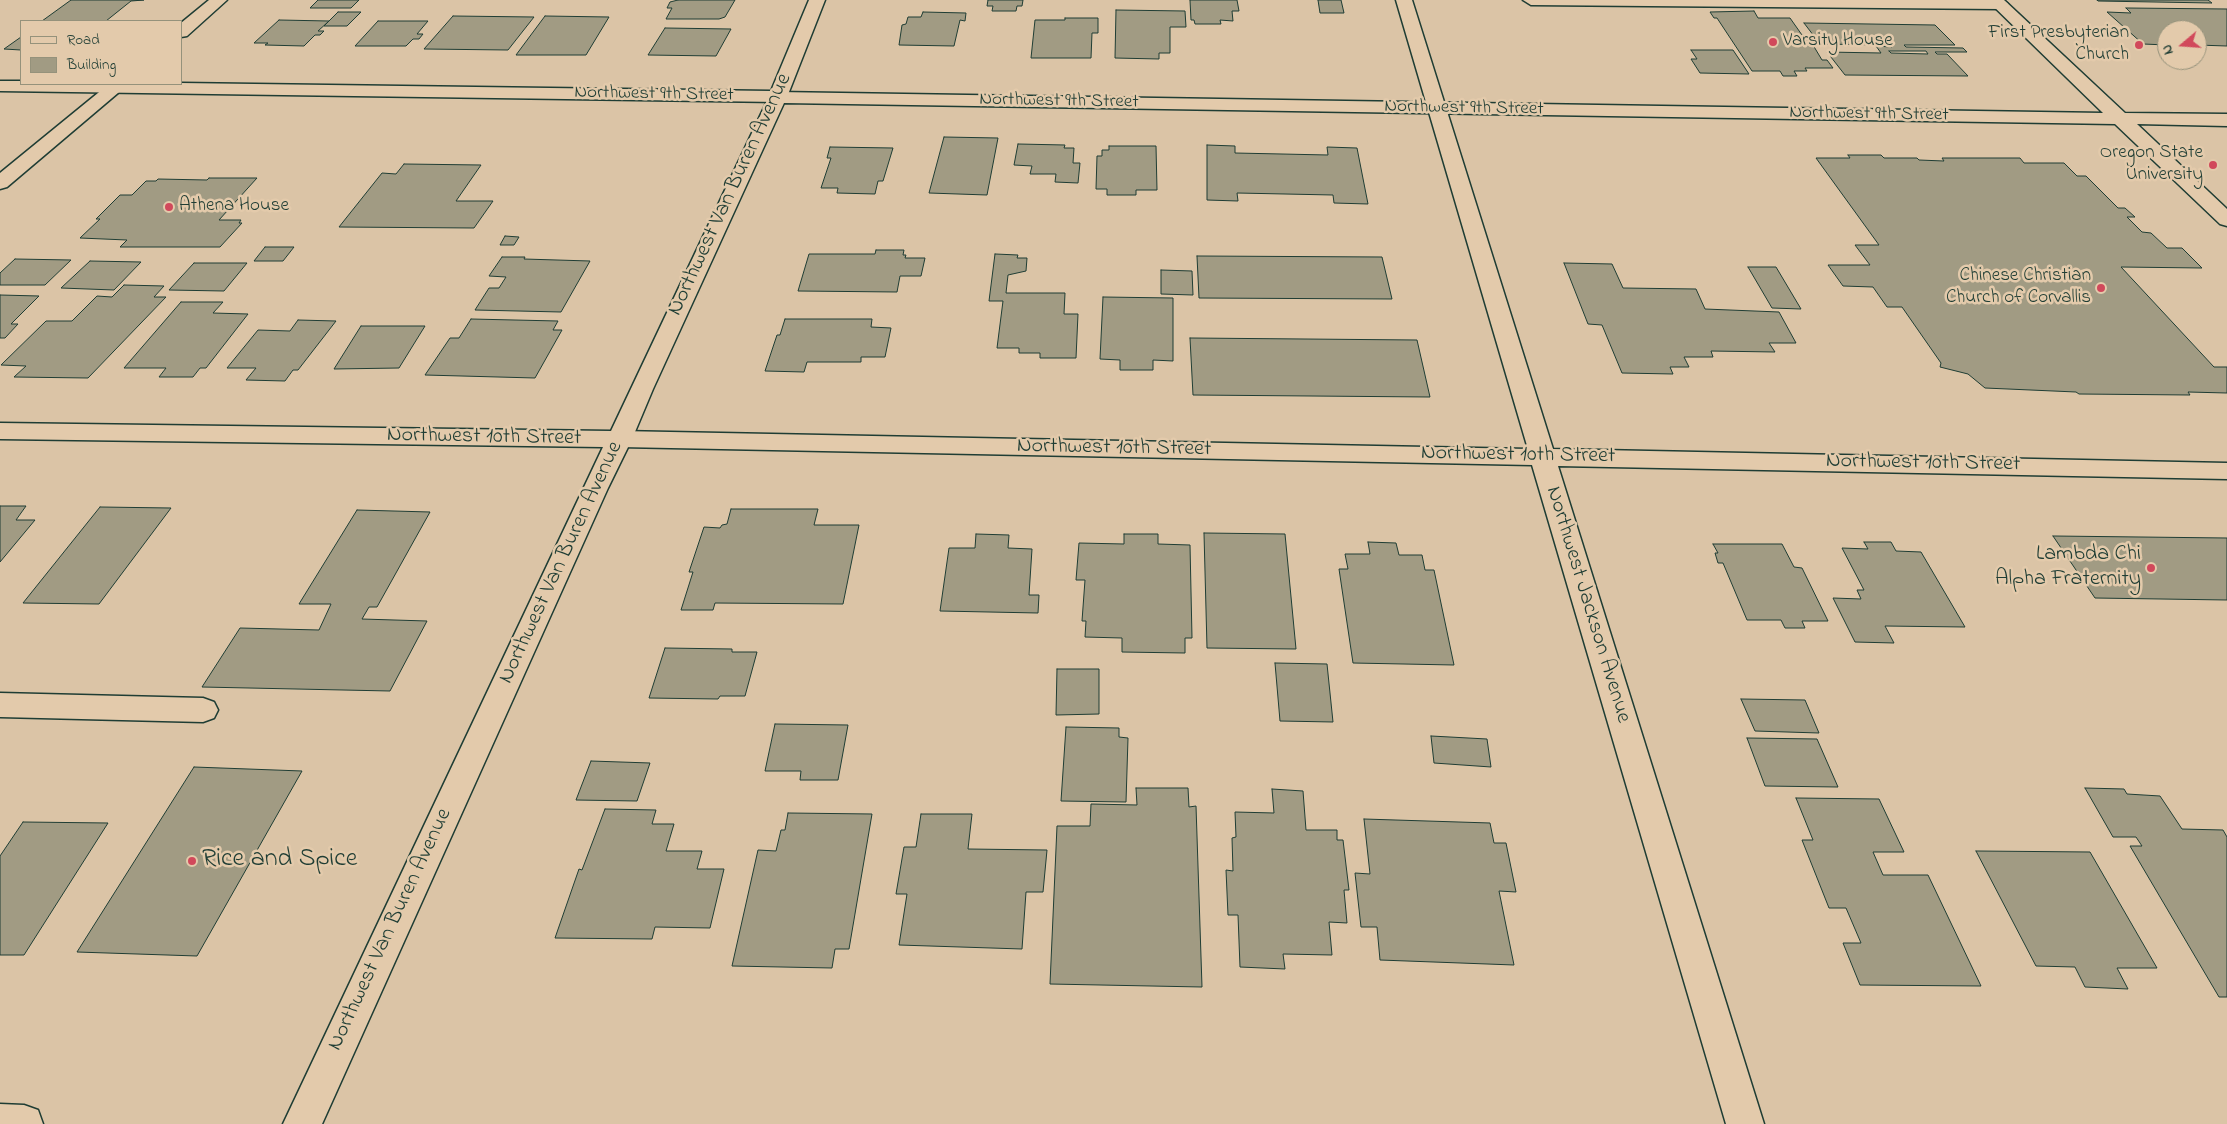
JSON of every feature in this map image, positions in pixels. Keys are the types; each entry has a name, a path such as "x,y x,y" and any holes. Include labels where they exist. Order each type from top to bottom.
{"main road":[{"path":"182,31 219,0"},
{"name":"Northwest Van Buren Avenue","path":"302,1124 591,497 620,440 640,389 778,97 817,0"},
{"name":"Northwest Jackson Avenue","path":"1404,0 1745,1124"},
{"path":"1530,0 1997,2 2227,220"},
{"path":"0,183 118,85"},
{"name":"Northwest 9th Street","path":"0,86 118,85 1437,109 2227,120"},
{"name":"Northwest 10th Street","path":"0,431 620,440 2227,471"},
{"path":"0,705 203,710"},
{"path":"0,1123 24,1124"}],"building":[{"path":"71,0 144,0 131,1 107,20 43,20"},
{"path":"318,0 359,0 351,8 310,8"},
{"path":"678,0 735,0 725,17 719,19 666,19 672,8 667,8 670,2"},
{"path":"988,0 1023,0 1022,6 1017,6 1016,11 992,11 993,6 987,6"},
{"path":"1190,0 1237,0 1239,11 1232,11 1233,21 1220,20 1221,24 1195,24 1194,20 1191,20"},
{"path":"1318,0 1341,0 1344,13 1320,13"},
{"path":"2208,0 2212,3 2098,1"},
{"path":"2126,8 2227,9 2227,46 2207,45 2207,20 2157,20 2157,45 2143,44 2107,12 2131,13"},
{"path":"1116,10 1185,11 1186,27 1170,27 1170,53 1159,53 1159,59 1115,58"},
{"name":"Varsity House","path":"1754,11 1758,18 1790,18 1802,35 1807,35 1822,60 1827,60 1833,68 1805,68 1807,71 1794,71 1797,76 1783,76 1780,71 1752,71 1717,18 1714,18 1710,12"},
{"path":"338,12 361,12 347,26 324,26"},
{"path":"923,12 966,13 965,21 960,20 954,46 899,45 902,25 906,24 908,17 921,17"},
{"path":"453,16 534,17 508,50 424,49"},
{"path":"545,16 609,17 586,55 516,55"},
{"path":"1065,18 1098,18 1098,33 1092,33 1091,58 1031,58 1035,20 1065,20"},
{"path":"279,20 329,21 318,31 324,31 320,35 315,35 304,46 254,43"},
{"path":"378,21 428,21 417,34 423,34 419,39 413,39 406,46 355,46"},
{"path":"1804,23 1935,25 1955,45 1904,45 1906,47 1963,48 1967,52 1935,52 1937,54 1947,54 1968,76 1845,75 1827,52 1881,53 1876,46 1892,47 1889,45 1820,44","holes":["1889,51 1926,51 1928,54 1891,53"]},
{"path":"665,28 731,29 716,56 648,55"},
{"path":"20,38 20,50 4,49"},
{"path":"1691,50 1733,50 1749,74 1700,73 1691,59 1697,59"},
{"path":"944,137 998,138 987,195 929,193"},
{"path":"1018,144 1065,145 1064,148 1074,148 1073,163 1080,163 1078,183 1055,182 1056,174 1030,174 1032,166 1014,165"},
{"path":"1207,145 1235,146 1235,153 1328,155 1327,147 1357,148 1368,204 1334,203 1333,195 1237,193 1238,201 1207,200"},
{"path":"1109,146 1156,146 1157,190 1136,190 1136,195 1107,195 1107,189 1096,189 1097,156 1102,156 1102,150 1109,150"},
{"path":"830,147 893,148 883,181 878,181 875,194 837,193 838,188 821,188 831,158 827,158"},
{"path":"1848,155 1881,155 1884,158 1917,158 1919,160 1944,161 1942,158 2020,158 2024,163 2064,163 2077,176 2086,176 2118,208 2125,208 2135,217 2127,217 2142,232 2151,233 2167,248 2182,248 2202,268 2121,267 2214,367 2227,367 2227,393 2188,392 2190,395 2079,394 2076,392 1985,388 1968,374 1940,367 1941,363 1902,307 1887,307 1873,287 1843,286 1828,265 1870,265 1855,245 1879,245 1816,158 1850,158"},
{"path":"404,164 481,165 456,201 493,201 474,228 339,227 382,173 396,174"},
{"name":"Athena House","path":"209,178 257,178 219,220 241,220 239,223 242,223 220,247 120,247 127,240 80,238 100,219 96,219 120,195 132,195 146,181 156,181 158,179 207,180"},
{"path":"505,236 519,237 514,245 500,245"},
{"path":"265,247 294,247 283,261 254,261"},
{"path":"876,250 904,250 903,255 906,255 905,258 925,258 921,276 900,276 897,292 798,291 809,254 875,254"},
{"path":"995,254 1018,255 1017,258 1027,258 1026,271 1008,275 1006,293 1065,293 1064,314 1078,314 1076,358 1040,358 1040,353 1019,353 1019,348 997,348 1003,301 989,301"},
{"path":"1197,256 1382,257 1392,299 1199,298"},
{"path":"502,257 590,261 561,312 475,310 489,288 499,288 506,277 489,276"},
{"path":"15,259 71,260 45,285 0,285 0,273"},
{"path":"90,261 141,262 114,290 61,288"},
{"path":"194,263 247,263 224,291 169,290"},
{"path":"1564,263 1612,264 1623,288 1696,289 1705,309 1779,312 1796,343 1769,343 1775,352 1711,351 1713,357 1684,357 1689,367 1670,367 1673,374 1622,373 1602,325 1588,324"},
{"path":"1748,267 1776,267 1801,309 1772,308"},
{"path":"1161,270 1192,271 1193,295 1161,294"},
{"path":"124,285 164,286 154,297 166,297 88,378 14,377 26,366 1,365 46,321 72,321 97,296 112,297"},
{"path":"0,295 39,296 11,324 18,324 5,338 0,338"},
{"path":"1103,297 1173,298 1173,361 1153,360 1153,370 1120,370 1120,360 1100,359"},
{"path":"181,302 223,302 213,313 248,314 206,368 200,368 193,377 159,377 166,368 124,368"},
{"path":"471,319 558,321 553,330 562,330 535,378 425,375 450,338 459,338"},
{"path":"785,319 872,319 871,327 891,328 885,357 861,357 861,362 807,362 804,372 765,371 777,335 780,335"},
{"path":"298,320 336,321 298,370 293,370 285,381 246,380 256,368 227,368 258,330 290,331"},
{"path":"361,326 425,326 399,368 334,369"},
{"path":"1190,338 1417,340 1430,397 1193,395"},
{"path":"0,506 26,506 16,520 35,520 0,562"},
{"path":"100,507 171,508 99,604 23,603"},
{"path":"731,509 818,509 814,525 859,525 843,604 715,603 713,610 681,610 693,572 689,572 704,527 720,528 722,525 727,524"},
{"path":"357,510 430,512 377,607 369,607 362,619 427,621 390,691 202,687 240,628 319,630 331,604 299,604"},
{"path":"1204,533 1285,534 1296,649 1207,648"},
{"path":"976,534 1009,535 1008,548 1032,549 1029,595 1039,595 1038,613 940,611 949,548 975,548"},
{"path":"1124,534 1158,534 1158,544 1190,545 1192,638 1185,638 1185,653 1122,652 1122,638 1085,637 1086,621 1082,621 1085,580 1076,580 1079,543 1124,544"},
{"name":"Lambda Chi Alpha Fraternity","path":"2053,536 2227,538 2227,600 2095,598"},
{"path":"1368,542 1396,543 1399,555 1422,555 1425,570 1434,570 1454,665 1353,663 1339,569 1348,569 1345,554 1370,554"},
{"path":"1864,542 1891,542 1896,551 1921,552 1965,627 1885,626 1894,643 1855,642 1833,598 1861,599 1857,590 1864,590 1842,548 1868,549"},
{"path":"1713,544 1782,544 1794,567 1802,568 1828,621 1802,621 1805,628 1785,628 1781,620 1747,620 1723,563 1718,563 1715,553 1718,553"},
{"path":"665,648 732,649 732,652 757,652 745,696 720,696 718,699 649,698"},
{"path":"1275,663 1327,664 1333,722 1280,721"},
{"path":"1057,669 1099,669 1099,714 1056,715"},
{"path":"1741,699 1805,700 1819,733 1755,731"},
{"path":"775,724 848,725 838,780 800,780 801,771 765,771"},
{"path":"1066,727 1119,728 1119,737 1128,738 1126,802 1061,801"},
{"path":"1431,736 1487,739 1491,767 1434,763"},
{"path":"1747,738 1817,739 1838,787 1765,786"},
{"path":"591,761 650,763 637,801 576,800"},
{"name":"Rice and Spice","path":"194,767 302,771 197,956 77,952"},
{"path":"1136,788 1188,788 1189,807 1196,806 1202,987 1050,984 1057,826 1090,826 1091,804 1137,805"},
{"path":"2085,788 2124,789 2127,794 2160,796 2182,829 2223,830 2227,837 2227,997 2219,997 2130,846 2142,846 2136,837 2113,837"},
{"path":"1272,789 1303,791 1306,830 1337,830 1337,840 1343,840 1349,890 1344,890 1347,923 1329,922 1332,955 1283,954 1285,969 1240,967 1238,915 1228,915 1226,870 1233,871 1232,838 1236,837 1235,812 1274,813"},
{"path":"1796,798 1879,799 1904,852 1873,852 1883,875 1928,875 1981,986 1860,985 1843,943 1861,943 1846,908 1829,908 1802,840 1813,840"},
{"path":"605,809 656,810 652,824 674,824 666,851 702,851 697,869 724,869 710,928 655,927 652,939 555,938 579,869 582,870"},
{"path":"788,813 872,814 849,949 835,949 832,968 732,966 758,850 776,851 781,830 785,830"},
{"path":"921,814 972,814 968,849 1047,850 1043,892 1026,892 1022,949 899,945 907,894 896,894 904,847 916,847"},
{"path":"1364,819 1490,823 1494,843 1506,843 1516,892 1499,891 1514,965 1380,960 1377,927 1361,927 1355,873 1370,874"},
{"path":"23,822 108,823 24,955 0,955 0,856"},
{"path":"1976,851 2090,852 2157,968 2117,968 2128,989 2085,987 2075,967 2036,966"}],"place":[{"name":"Varsity House","path":"1773,42"},
{"name":"First Presbyterian Church","path":"2139,45"},
{"name":"Oregon State University","path":"2213,165"},
{"name":"Athena House","path":"169,207"},
{"name":"Chinese Christian Church of Corvallis","path":"2101,288"},
{"name":"Lambda Chi Alpha Fraternity","path":"2151,568"},
{"name":"Rice and Spice","path":"192,861"}]}
